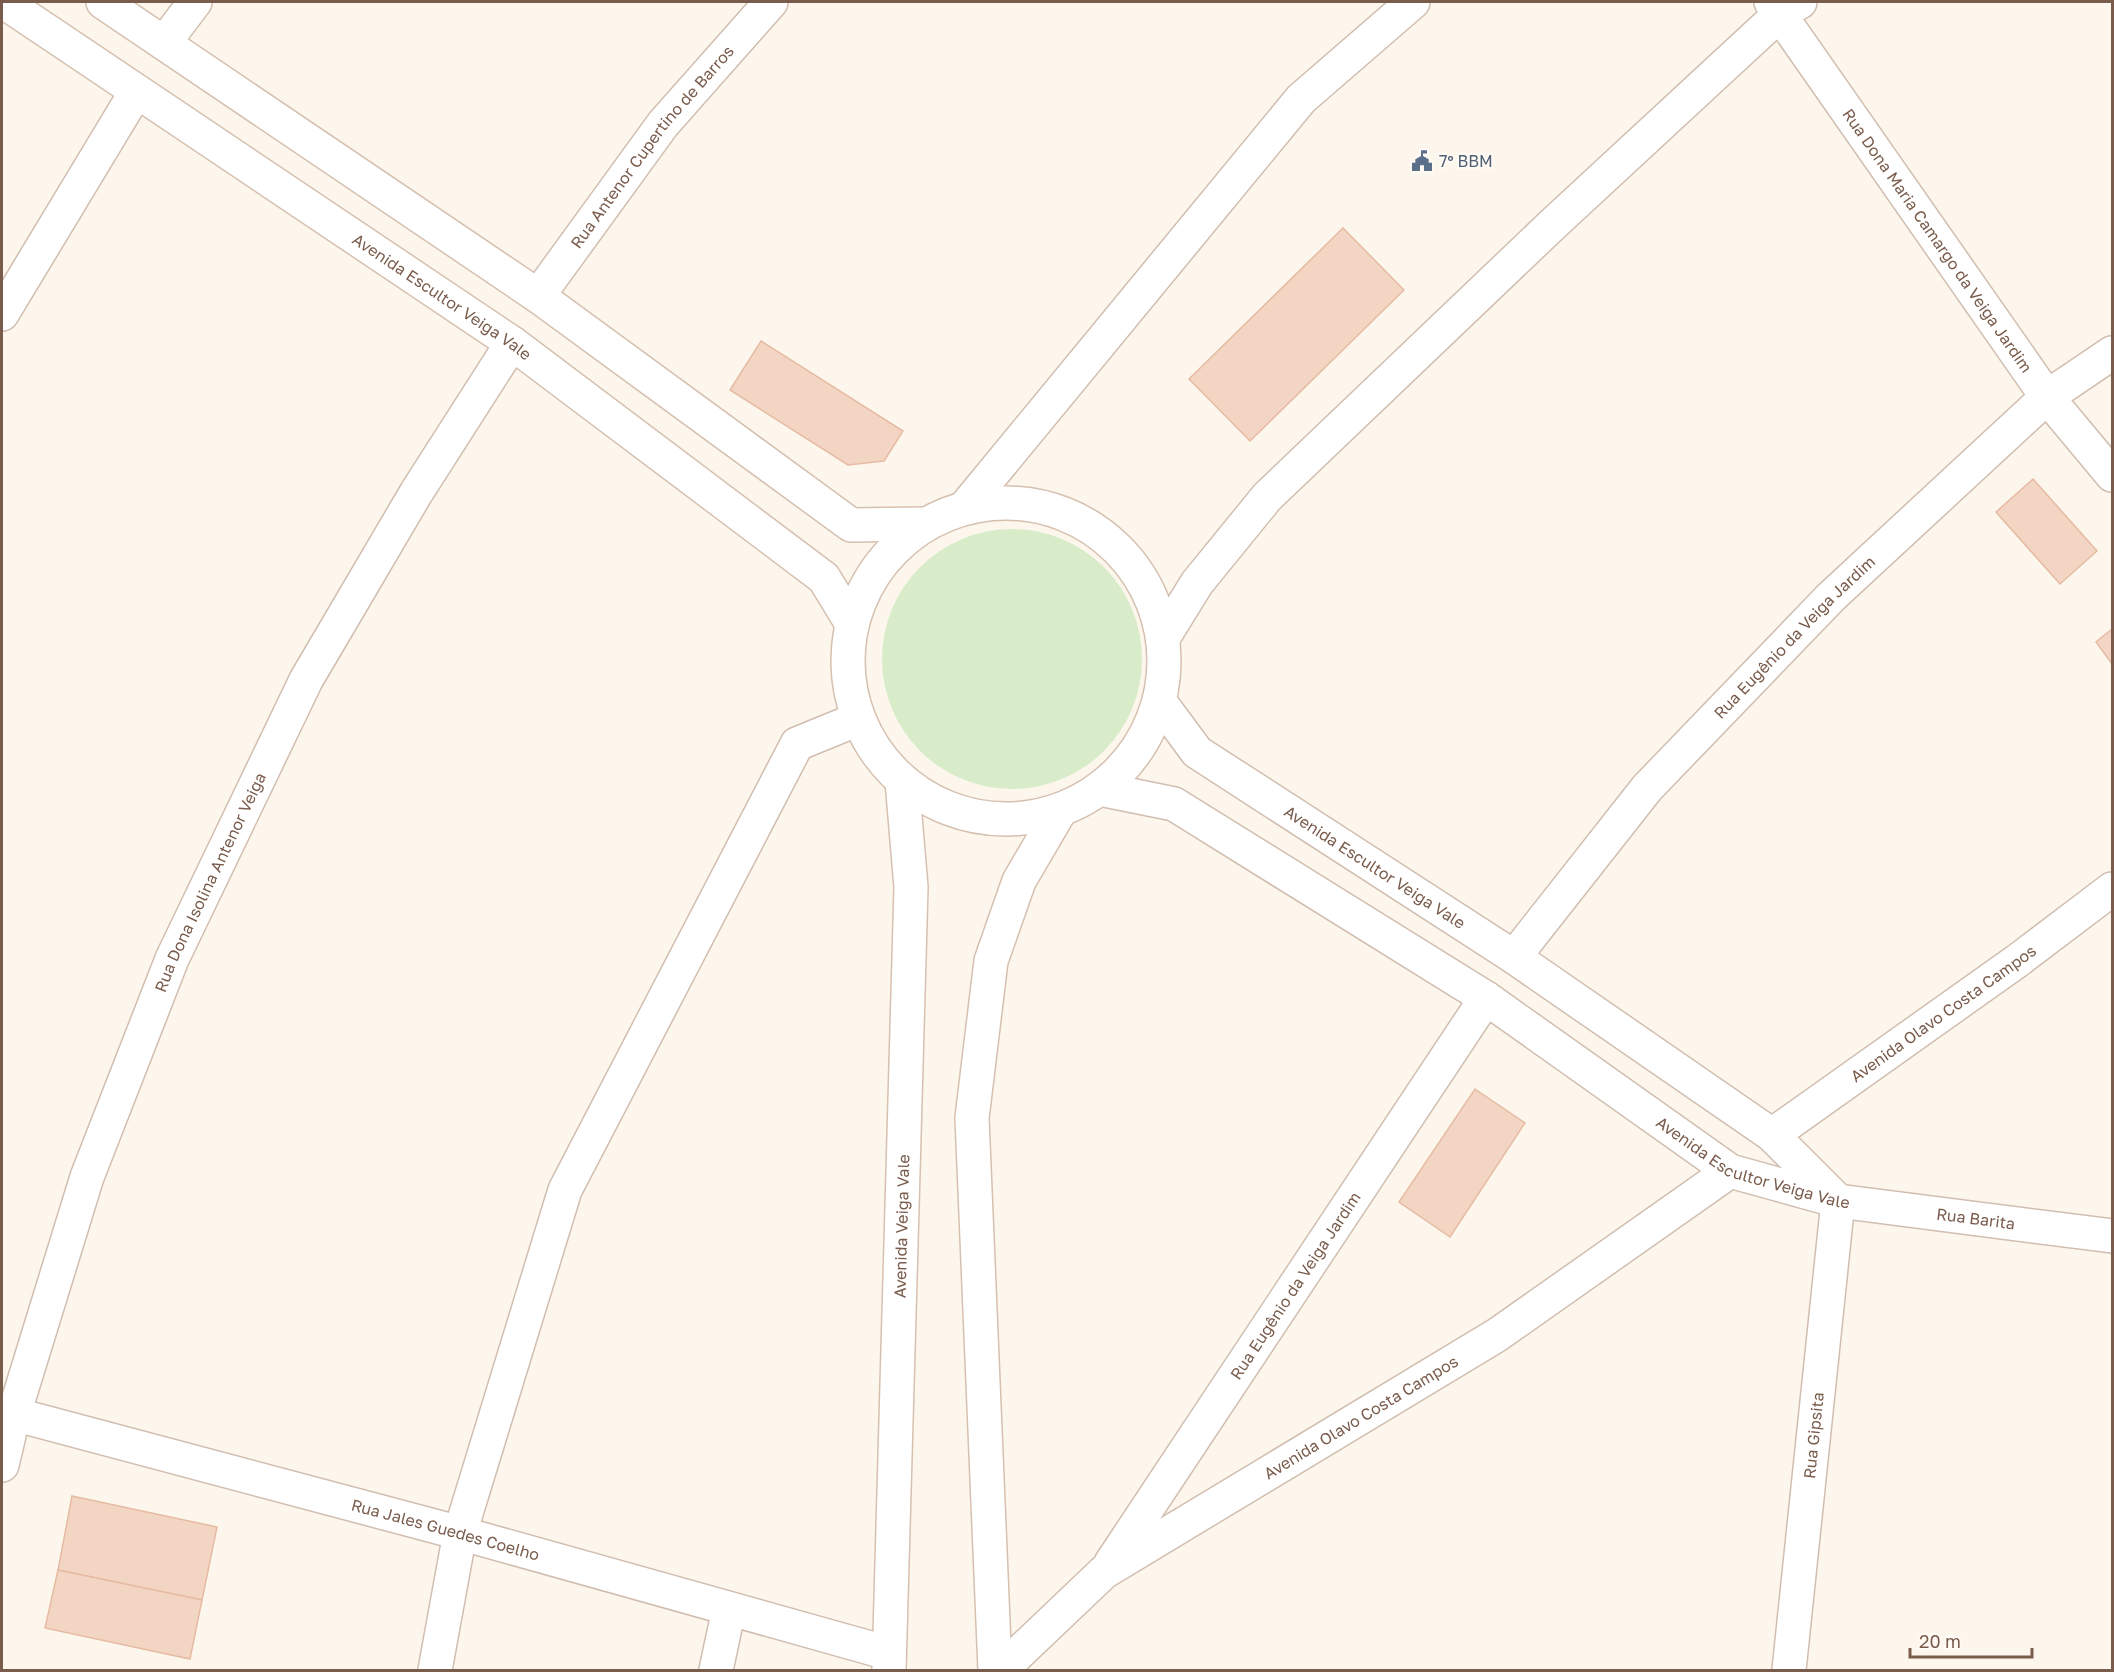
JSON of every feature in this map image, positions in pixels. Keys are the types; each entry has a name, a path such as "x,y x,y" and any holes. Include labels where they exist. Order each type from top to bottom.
{"street":[{"name":"Avenida Escultor Veiga Vale","path":"4,2 512,343 824,578 852,624"},
{"path":"103,2 538,296 851,525 925,524"},
{"path":"164,43 195,2"},
{"name":"Rua Antenor Cupertino de Barros","path":"538,296 663,124 771,2"},
{"path":"966,506 1301,99 1413,2"},
{"path":"1163,638 1197,583 1267,497 1784,5"},
{"name":"Rua Dona Maria Camargo da Veiga Jardim","path":"1784,5 2047,397 2112,475"},
{"path":"2,314 136,92"},
{"name":"Rua Dona Isolina Antenor Veiga","path":"2,1465 8,1413 87,1177 172,959 306,680 416,493 512,343"},
{"name":"Rua Eugênio da Veiga Jardim","path":"1514,957 1647,788 1831,597 2047,397 2112,353"},
{"path":"1010,501 1054,508 1094,528 1127,557 1151,595 1163,638 1160,702 1147,735 1126,765 1100,789 1060,811 1018,820 977,818 937,805 902,781 876,753 858,719 850,688 848,656 852,624 863,594 878,566 900,543 925,524 966,506 1010,501"},
{"name":"Avenida Escultor Veiga Vale","path":"1160,702 1197,753 1514,957 1772,1135 1838,1201"},
{"path":"435,1671 460,1533 565,1190 797,744 858,719"},
{"name":"Avenida Veiga Vale","path":"889,1662 911,887 902,781"},
{"name":"Avenida Escultor Veiga Vale","path":"1100,789 1174,804 1486,998 1730,1171 1838,1201"},
{"path":"995,1671 972,1118 991,961 1019,881 1060,811"},
{"name":"Avenida Olavo Costa Campos","path":"1772,1135 2017,960 2112,889"},
{"name":"Rua Eugênio da Veiga Jardim","path":"1104,1572 1486,998"},
{"name":"Avenida Olavo Costa Campos","path":"1001,1671 1104,1572 1497,1335 1730,1171"},
{"name":"Rua Barita","path":"1838,1201 2112,1236"},
{"name":"Rua Gipsita","path":"1789,1671 1838,1201"},
{"name":"Rua Jales Guedes Coelho","path":"8,1413 460,1533 729,1609 889,1662"},
{"path":"716,1671 729,1609"}],"green space":[{"path":"999,529 1025,529 1050,534 1073,544 1095,558 1113,576 1127,598 1137,621 1142,659 1137,697 1127,720 1113,742 1095,760 1073,774 1050,784 1025,789 999,789 974,784 951,774 929,760 911,742 897,720 887,697 882,672 882,646 887,621 897,598 911,576 929,558 951,544 974,534"}],"building":[{"path":"1343,228 1404,290 1250,441 1189,379"},
{"path":"761,341 903,431 884,461 848,465 730,390"},
{"path":"2033,479 2097,551 2060,584 1996,512"},
{"path":"2112,629 2112,664 2096,642"},
{"path":"1475,1089 1525,1123 1450,1237 1399,1202"},
{"path":"72,1496 217,1527 202,1600 58,1570"},
{"path":"58,1570 202,1600 190,1659 45,1628"}],"place":[{"name":"7º BBM","path":"1422,161"}]}
